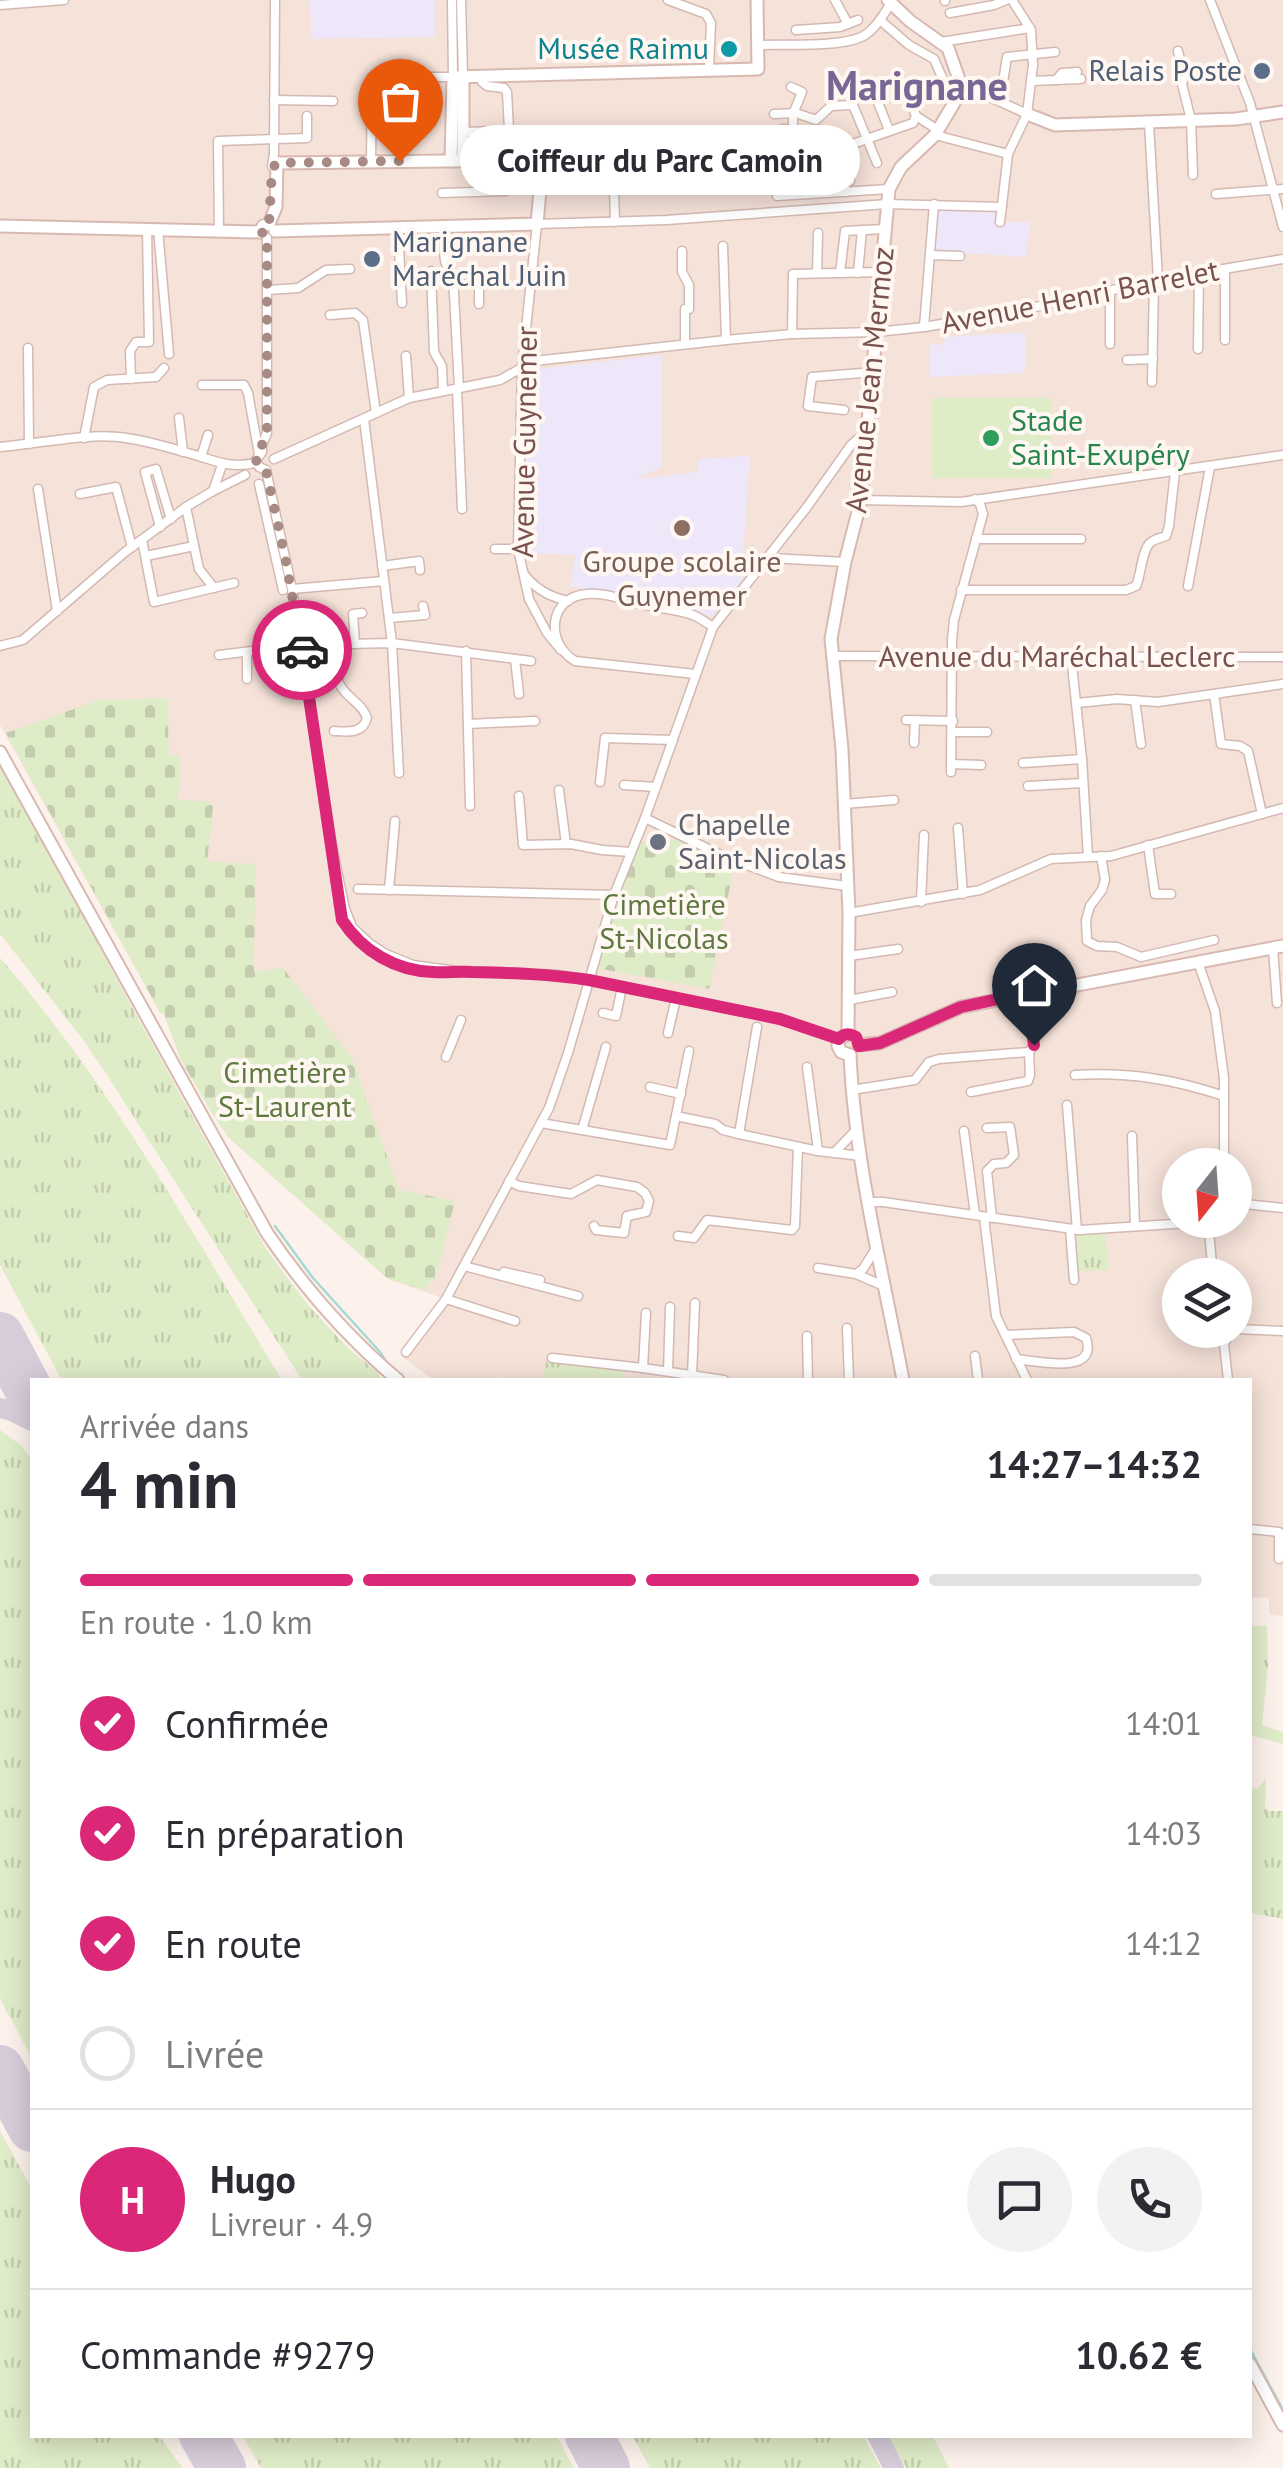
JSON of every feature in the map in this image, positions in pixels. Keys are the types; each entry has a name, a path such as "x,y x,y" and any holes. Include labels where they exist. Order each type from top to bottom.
{"street":[{"path":"0,5 64,0"},
{"path":"259,456 267,433 268,232 276,206 275,0"},
{"path":"452,0 467,132 457,160"},
{"path":"457,160 461,0"},
{"path":"668,0 706,14 711,23 710,70"},
{"path":"371,162 372,77 758,70 757,0"},
{"path":"835,0 848,24"},
{"path":"954,0 954,12 1009,0 1030,28 1028,114 1008,154 1000,222"},
{"path":"1210,0 1278,189 1283,227"},
{"path":"758,45 843,42 867,34 889,2 948,48 960,82 954,104 937,133 901,167 889,190 845,188 777,196"},
{"path":"796,30 824,29 858,20"},
{"path":"880,20 934,59 944,84"},
{"path":"941,42 1030,28"},
{"path":"1000,101 1007,56 1055,52"},
{"path":"1178,52 1191,120 1193,175"},
{"path":"1031,81 1056,80 1062,73 1079,75"},
{"path":"481,76 487,86 507,92 510,130"},
{"path":"1008,154 937,133 916,116 906,88 968,82 977,91 1054,126 1254,118 1283,112"},
{"path":"791,87 802,92 788,129 818,135 828,152"},
{"path":"774,114 816,120 831,106 867,107 876,98 889,130"},
{"path":"274,100 332,101"},
{"path":"854,107 876,163"},
{"path":"218,230 218,140 307,138 307,116"},
{"path":"845,188 843,174 821,160 821,155 913,123 916,116"},
{"path":"1149,123 1156,280 1152,382"},
{"path":"467,132 497,131 502,135 510,130 665,131"},
{"path":"845,188 850,181 846,159"},
{"path":"442,193 510,191 505,160"},
{"path":"274,162 532,160 542,168 538,224"},
{"path":"776,178 806,194"},
{"path":"583,188 614,188 615,222"},
{"path":"1216,194 1278,189"},
{"name":"Avenue Jean Mermoz","path":"843,1037 848,1000 849,913 842,749 832,639 845,562 862,500 889,190"},
{"path":"0,226 268,232 398,230 615,222 887,204 1002,207"},
{"path":"924,326 934,204"},
{"name":"Avenue Guynemer","path":"538,224 522,367 518,549 529,599 538,620 561,650"},
{"path":"152,228 169,354"},
{"path":"131,379 130,350 136,342 149,342 152,228"},
{"path":"840,273 845,230 885,229"},
{"path":"398,230 402,303"},
{"path":"858,273 862,230"},
{"path":"817,274 818,232"},
{"path":"444,240 445,264 453,275 462,510"},
{"path":"722,246 726,340"},
{"path":"682,251 682,272 689,284 689,309 684,309 686,344"},
{"path":"930,254 960,256"},
{"name":"Avenue Henri Barrelet","path":"274,459 409,398 500,380 545,360 792,334 877,332 924,326 1022,310 1156,280 1283,260"},
{"path":"268,290 298,288 326,270 350,268"},
{"path":"1225,340 1226,269"},
{"path":"431,271 434,352 442,366 443,390"},
{"path":"792,334 793,274 881,272"},
{"path":"1198,273 1198,349"},
{"path":"453,275 479,274 479,304"},
{"path":"1110,291 1110,344"},
{"path":"330,315 355,313 362,317 376,413"},
{"path":"28,348 29,444"},
{"path":"406,356 409,398"},
{"path":"1127,360 1152,359"},
{"path":"84,438 94,387 100,382 156,377 164,368"},
{"path":"844,410 808,406 812,376 874,372"},
{"path":"202,385 244,385 261,469 266,470"},
{"path":"180,418 184,452"},
{"path":"364,419 392,642 399,773"},
{"path":"406,1352 446,1300 555,1092 614,894 672,740 687,713 695,674 713,627 851,445 868,430"},
{"path":"201,458 208,435"},
{"path":"0,447 123,437 238,467 268,452 274,459 266,470"},
{"path":"862,500 961,502 1283,455"},
{"path":"213,491 222,465"},
{"path":"1188,586 1210,466"},
{"path":"160,526 144,472 156,469 171,519"},
{"path":"266,470 301,645 347,918 360,935 395,959 414,965 589,980 856,1037 852,1090 903,1378"},
{"path":"961,590 1126,590 1136,586 1146,547 1166,536 1175,472"},
{"path":"0,646 24,640 160,526 245,475"},
{"path":"259,484 276,535"},
{"path":"80,494 116,487 132,548"},
{"path":"38,489 57,611"},
{"path":"975,499 982,514 954,620 951,768 981,765"},
{"path":"186,508 199,569 214,588"},
{"path":"976,539 1081,539"},
{"path":"142,540 154,602 234,583"},
{"path":"146,556 194,546"},
{"path":"496,549 518,549"},
{"path":"771,558 845,562"},
{"path":"382,566 419,561 420,570"},
{"path":"520,565 539,589 568,601"},
{"path":"288,590 384,580"},
{"path":"695,674 584,663 568,656 557,642 554,625 560,608 582,594 599,594 694,615 713,627"},
{"path":"389,618 424,615 424,606"},
{"path":"355,644 353,614 362,613"},
{"path":"219,655 301,645 392,642 531,661"},
{"path":"333,644 338,684 364,709 367,718 364,726 353,732 334,731"},
{"path":"466,652 470,806"},
{"path":"247,653 247,678"},
{"name":"Avenue du Maréchal Leclerc","path":"832,656 1283,657"},
{"path":"1070,656 1088,857"},
{"path":"515,658 519,694"},
{"path":"1077,703 1117,699 1158,702 1283,684"},
{"path":"1214,694 1220,739 1222,744 1240,746 1248,752 1262,814"},
{"path":"1135,700 1140,744"},
{"path":"914,743 910,720 952,721"},
{"path":"468,724 535,721"},
{"path":"952,732 987,732"},
{"path":"600,782 605,738 672,740"},
{"path":"0,752 267,1233 328,1313 396,1378"},
{"path":"1023,763 1082,759"},
{"path":"1028,786 1084,783"},
{"path":"624,786 656,787"},
{"path":"560,790 568,844"},
{"path":"519,796 523,844 568,844 631,852"},
{"path":"844,804 894,800"},
{"path":"849,913 980,890 1051,859 1111,856 1283,808"},
{"path":"645,818 779,877 847,886"},
{"path":"390,890 395,821"},
{"path":"958,828 963,894"},
{"path":"568,844 569,832"},
{"path":"922,902 924,835"},
{"path":"1148,845 1155,894 1170,894"},
{"path":"1101,856 1104,880 1086,920 1087,942 1117,946 1140,957 1214,940"},
{"path":"358,889 614,894"},
{"path":"843,1037 838,1046 840,1052 880,1043 961,1007 1278,947 1277,1002"},
{"path":"849,956 898,949"},
{"path":"1198,962 1214,1011 1224,1078 1224,1148"},
{"path":"603,1014 621,1018 622,987"},
{"path":"848,1000 892,992"},
{"path":"971,1092 1028,1081 1034,1045 1027,993"},
{"path":"668,1033 676,998"},
{"path":"446,1057 461,1020"},
{"path":"739,1134 757,1027"},
{"path":"582,1130 606,1047"},
{"path":"556,1050 568,1053"},
{"path":"541,1123 670,1144 689,1051"},
{"path":"852,1090 915,1080 929,1062 1030,1052"},
{"path":"807,1068 818,1151"},
{"path":"1075,1075 1145,1076 1224,1096"},
{"path":"650,1087 680,1094"},
{"path":"1067,1105 1074,1280"},
{"path":"676,1116 798,1147 862,1156"},
{"path":"984,1217 988,1171 994,1164 1006,1163 1014,1156 1010,1127 987,1128"},
{"path":"834,1153 858,1128"},
{"path":"964,1131 984,1217 996,1316 1027,1378"},
{"path":"1132,1136 1135,1226"},
{"path":"678,1236 694,1238 707,1220 792,1230 798,1147"},
{"path":"510,1180 519,1186 571,1194 594,1180 637,1187 645,1193 649,1201 646,1212 627,1216 624,1233 596,1230 594,1226"},
{"path":"869,1202 1074,1230 1162,1224"},
{"path":"1252,1205 1283,1208"},
{"path":"1209,1238 1211,1258"},
{"path":"856,1274 878,1246"},
{"path":"465,1264 540,1280"},
{"path":"465,1264 578,1296"},
{"path":"818,1268 856,1274 886,1288"},
{"path":"446,1300 515,1321"},
{"path":"692,1375 694,1303"},
{"path":"668,1371 670,1307"},
{"path":"644,1368 646,1313"},
{"path":"847,1328 849,1378"},
{"path":"1252,1330 1283,1331"},
{"path":"1004,1335 1074,1332 1089,1344 1085,1358 1073,1363 1016,1359"},
{"path":"806,1336 808,1378"},
{"path":"1224,1348 1228,1378"},
{"path":"975,1356 978,1378"},
{"path":"552,1358 711,1378"},
{"path":"1252,1528 1279,1532 1279,1559"},
{"path":"1252,2368 1283,2426"}],"shaded area":[{"path":"0,0 1283,0 1283,1616 1269,1615 1269,1598 1252,1597 1252,1378 623,1378 623,1371 547,1362 543,1378 431,1378 402,1357 445,1299 388,1279 228,1137 181,1060 164,1014 0,725"},
{"path":"310,0 435,0 435,37 311,39"},
{"path":"933,207 1000,209 999,222 1030,222 1026,257 930,251"},
{"path":"1025,332 1026,366 1022,373 930,377 930,344 944,345 945,337"},
{"path":"662,355 661,467 636,479 698,472 698,459 750,456 743,557 753,566 714,616 570,586 575,555 525,553 527,381 537,369"}],"green space":[{"path":"708,136 709,170 697,171 697,175 613,180 615,137"},
{"name":"Stade Saint-Exupéry","path":"932,398 1051,398 1051,478 932,478"},
{"name":"Cimetière St-Laurent","path":"167,698 169,755 180,756 178,800 210,802 213,806 207,862 255,864 254,972 283,968 352,1058 399,1190 455,1201 439,1267 426,1290 388,1279 228,1137 181,1060 164,1014 6,733 99,700"},
{"path":"0,762 266,1249 307,1304 381,1378 301,1378 103,1069 0,934"},
{"name":"Cimetière St-Nicolas","path":"679,840 734,867 709,989 591,967 636,842"},
{"path":"0,958 115,1109 281,1378 62,1378 0,1265"},
{"path":"1104,1229 1110,1270 1078,1271 1077,1230"},
{"path":"546,1362 623,1371 623,1378 543,1378"},
{"path":"0,1430 30,1457 30,2054 0,1999"},
{"path":"1252,1626 1267,1626 1268,1666 1262,1725 1283,1732 1283,1744 1252,1736"},
{"path":"1266,1780 1265,1807 1269,1811 1283,1811 1283,1919 1252,1913 1252,1788 1258,1789"},
{"path":"0,2131 30,2185 30,2438 160,2438 183,2468 0,2468"},
{"path":"244,2438 558,2438 574,2468 261,2468"},
{"path":"634,2438 865,2438 881,2468 650,2468"},
{"path":"890,2438 934,2438 949,2468 906,2468"}],"waterway":[{"path":"275,1226 313,1278 387,1363"},
{"path":"1252,2353 1283,2410"}],"taxiway":[{"path":"26,1384 30,1390"},
{"path":"0,1408 30,1420"},
{"path":"879,2438 894,2468"}],"runway":[{"path":"0,1336 30,1392"},
{"path":"0,2069 30,2124"},
{"path":"205,2438 222,2468"},
{"path":"591,2438 606,2468"}],"way so far":[{"path":"302,650 275,505 266,470 256,463 267,433 267,238 261,230 269,224 272,170 276,163 400,161"}],"place":[{"name":"Musée Raimu","path":"729,49"},
{"name":"Relais Poste","path":"1262,71"},
{"name":"Coiffeur du Parc Camoin","path":"400,161"},
{"name":"Marignane Maréchal Juin","path":"372,259"},
{"name":"Stade Saint-Exupéry","path":"991,438"},
{"name":"Groupe scolaire Guynemer","path":"682,528"},
{"name":"Chapelle Saint-Nicolas","path":"658,842"}],"district":[{"name":"Marignane","path":"917,86"}],"route":[{"path":"302,650 342,920 358,940 383,959 436,973 558,975 589,980 780,1019 839,1039 851,1034 859,1046 880,1043 961,1007 1027,993 1034,1045"}]}
